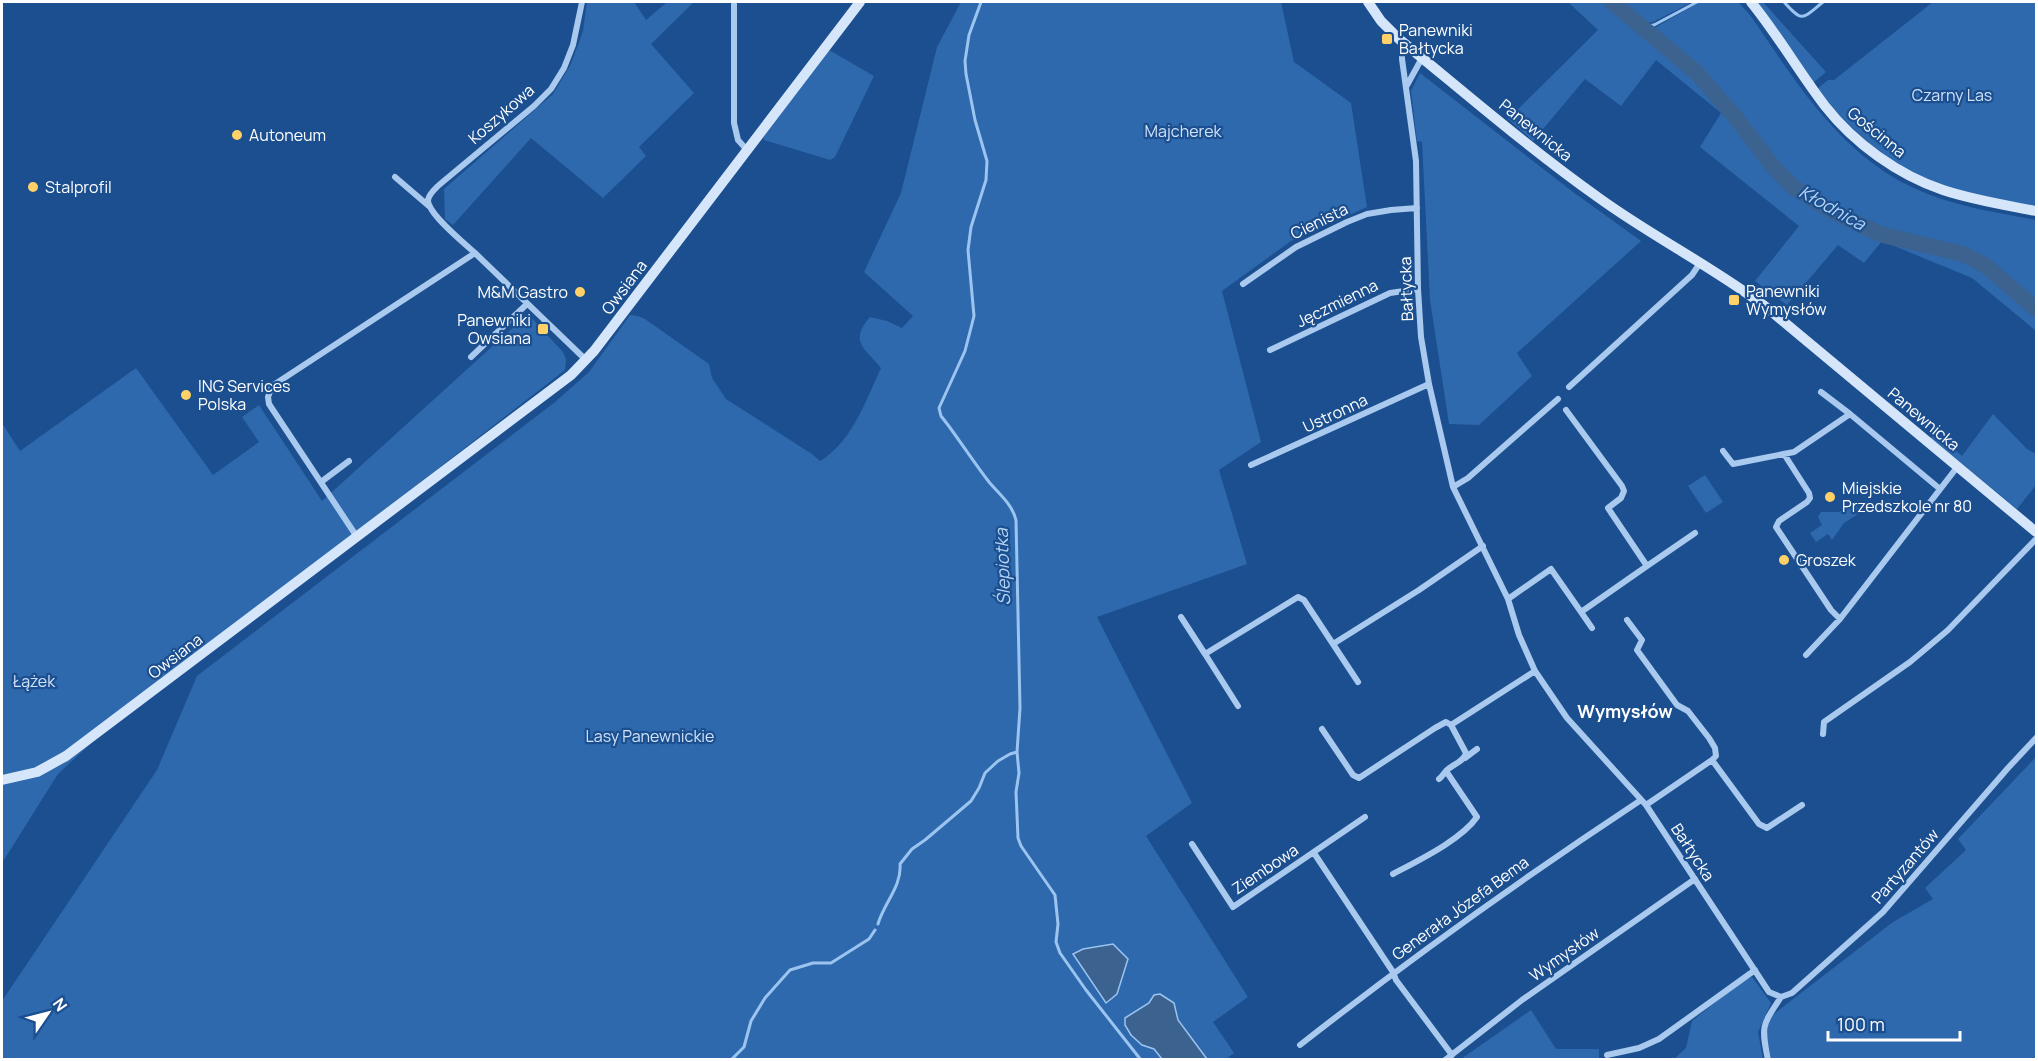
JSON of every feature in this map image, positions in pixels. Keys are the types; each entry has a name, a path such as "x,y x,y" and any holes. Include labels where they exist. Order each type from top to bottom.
{"street":[{"name":"Koszykowa","path":"429,203 432,193 439,185 534,106 550,89 564,68 573,45 582,2"},
{"path":"734,2 734,123 738,140 747,150"},
{"name":"Owsiana","path":"2,780 32,773 66,756 555,389 586,360 860,2"},
{"name":"Panewnicka","path":"1368,2 1381,21 1406,45 1594,195 1766,308 2037,532"},
{"name":"Gościnna","path":"1751,2 1827,108 1857,138 1882,158 1913,177 1941,189 2037,211"},
{"name":"Bałtycka","path":"1406,45 1401,55 1414,140 1421,337 1429,384 1454,487 1508,599 1519,635 1534,670 1567,718 1643,803 1770,992 1781,997"},
{"path":"1406,87 1422,58"},
{"path":"395,177 429,203 436,215 586,360"},
{"name":"Cienista","path":"1243,284 1296,246 1347,222 1367,214 1417,208"},
{"path":"357,537 269,404 268,397 272,386 475,253"},
{"path":"1569,387 1692,275 1700,263"},
{"name":"Jęczmienna","path":"1270,350 1390,292 1418,289"},
{"path":"471,357 527,304"},
{"name":"Ustronna","path":"1251,465 1429,384"},
{"path":"1821,392 1940,489"},
{"path":"1454,487 1468,478 1558,399"},
{"path":"1566,410 1622,486 1624,491 1621,498 1608,507 1647,566"},
{"path":"1723,451 1733,464 1794,452 1850,414"},
{"path":"1784,454 1810,498 1779,521 1776,527 1831,610 1840,619"},
{"path":"321,482 349,461"},
{"name":"Panewnicka","path":"1806,655 1840,619 1958,466"},
{"path":"1581,612 1695,533"},
{"path":"1823,734 1824,722 1910,662 1948,630 2037,539"},
{"path":"1333,644 1419,590 1483,546"},
{"path":"1508,599 1551,569 1592,628"},
{"path":"1205,654 1298,597 1304,600 1358,682"},
{"path":"1181,617 1238,706"},
{"path":"1627,620 1642,640 1637,650 1677,705 1688,711 1709,738 1715,748 1716,756 1712,760 1759,824 1767,828 1802,805"},
{"path":"1450,725 1534,670"},
{"path":"1322,729 1353,776 1359,778 1446,722 1466,753 1464,758"},
{"name":"Partyzantów","path":"1781,997 1792,993 1884,912 2008,768 2037,738"},
{"path":"1439,779 1446,771 1478,749"},
{"name":"Generała Józefa Bema","path":"1300,1044 1393,972 1531,873 1712,760"},
{"path":"1393,874 1424,858 1470,827 1477,816 1446,771"},
{"name":"Ziembowa","path":"1192,844 1233,907 1365,817"},
{"name":"Ziembowa","path":"1314,853 1393,972"},
{"name":"Wymysłów","path":"1445,1059 1522,1000 1695,879"},
{"path":"1607,1055 1639,1048 1659,1039 1755,970"},
{"path":"1393,972 1396,980 1452,1055"},
{"path":"1768,1059 1763,1032 1769,1015 1781,997"}],"green space":[{"path":"587,2 634,2 646,20 667,2 694,2 651,44 694,93 639,147 646,156 603,198 531,138 453,225 445,219 444,189 553,94 571,64 583,31"},
{"name":"Lasy Panewnickie","path":"961,2 1281,2 1294,62 1351,103 1367,207 1291,241 1222,291 1261,442 1219,470 1247,564 1097,617 1192,803 1146,836 1248,997 1213,1022 1234,1053 1226,1059 2,1060 2,1001 157,770 197,676 555,402 589,372 630,315 645,319 709,364 712,378 726,399 820,461 841,443 864,406 881,368 862,345 860,333 870,317 902,328 913,316 864,272 901,193 937,47"},
{"path":"1568,2 1607,2 1692,75 1729,115 1765,165 1788,190 1838,221 1888,240 1963,258 1989,274 2036,311 2036,331 1972,278 1882,241 1864,263 1838,245 1787,305 1755,281 1799,226 1700,147 1721,113 1656,60 1621,106 1585,79 1533,141 1508,119 1598,30"},
{"path":"1617,2 1692,2 1653,22 1641,24"},
{"path":"1700,2 1738,2 1750,15 1820,112 1862,154 1886,172 1912,187 1942,199 1973,208 2036,220 2036,304 1990,265 1970,253 1883,233 1834,210 1796,185 1698,71 1648,28 1656,27"},
{"path":"1755,2 1763,2 1826,72 1813,83"},
{"name":"Czarny Las","path":"1933,2 2036,2 2036,207 1954,189 1912,172 1867,141 1817,89 1828,80 1834,80"},
{"path":"829,50 874,76 835,157 830,160 764,140 763,136"},
{"path":"1420,73 1573,192 1641,241 1517,353 1532,376 1479,425 1449,424 1430,300 1422,142 1417,141 1411,91"},
{"name":"Łążek","path":"528,314 563,352 566,359 565,370 288,585 161,678 58,774 2,863 2,423 20,451 136,368 213,475 259,442 242,417 259,405 322,501"},
{"path":"1993,414 2027,449 2036,454 2036,485 2017,509 1931,438 1933,431 1962,456"},
{"path":"1705,475 1723,502 1706,513 1688,486"},
{"path":"1854,502 1861,512 1844,523 1832,540 1828,534 1816,542 1810,533 1822,525 1818,517 1821,512 1839,512"},
{"path":"2036,757 2036,1059 1771,1059 1766,1033 1770,1017 1893,922 1933,899 1925,888 1966,850 1958,839"},
{"path":"1752,977 1771,1003 1758,1032 1763,1059 1673,1060 1686,1048 1692,1021 1742,981"},
{"path":"1531,1010 1556,1049 1599,1049 1599,1059 1461,1059"}],"shaded area":[{"path":"1113,944 1128,959 1117,994 1106,1003 1073,954 1083,949"},
{"path":"1160,994 1174,1003 1178,1020 1207,1059 1162,1059 1154,1049 1142,1045 1131,1035 1125,1025 1125,1018 1149,1003 1154,995"}],"waterway":[{"name":"Ślepiotka","path":"981,2 969,35 965,61 975,120 987,161 986,180 971,227 968,250 974,316 965,351 939,408 941,416 989,482 1009,504 1016,520 1020,708 1017,752 1019,773 1016,792 1018,838 1021,846 1055,895 1058,924 1056,942 1060,953 1141,1060"},
{"name":"Kłodnica","path":"1612,2 1696,72 1736,118 1771,164 1792,186 1833,212 1883,235 1963,254 1986,266 2036,309"},
{"path":"1642,27 1654,25 1697,2"},
{"path":"1784,2 1799,16 1806,15 1823,2"},
{"name":"Kłodnica","path":"2014,298 2016,292"},
{"path":"878,924 896,887 900,864 912,849 971,801 985,773 998,761 1017,752"},
{"path":"731,1060 744,1047 751,1021 765,998 790,970 813,963 831,963 869,939 875,930"}],"place":[{"name":"Panewniki Bałtycka","path":"1387,39"},
{"name":"Autoneum","path":"237,135"},
{"name":"Stalprofil","path":"33,187"},
{"name":"M&M Gastro","path":"580,292"},
{"name":"Panewniki Wymysłów","path":"1734,300"},
{"name":"Panewniki Owsiana","path":"543,329"},
{"name":"ING Services Polska","path":"186,395"},
{"name":"Miejskie Przedszkole nr 80","path":"1830,497"},
{"name":"Groszek","path":"1784,560"}],"district":[{"name":"Wymysłów","path":"1625,712"}],"park label":[{"name":"Majcherek","path":"1183,131"}]}
